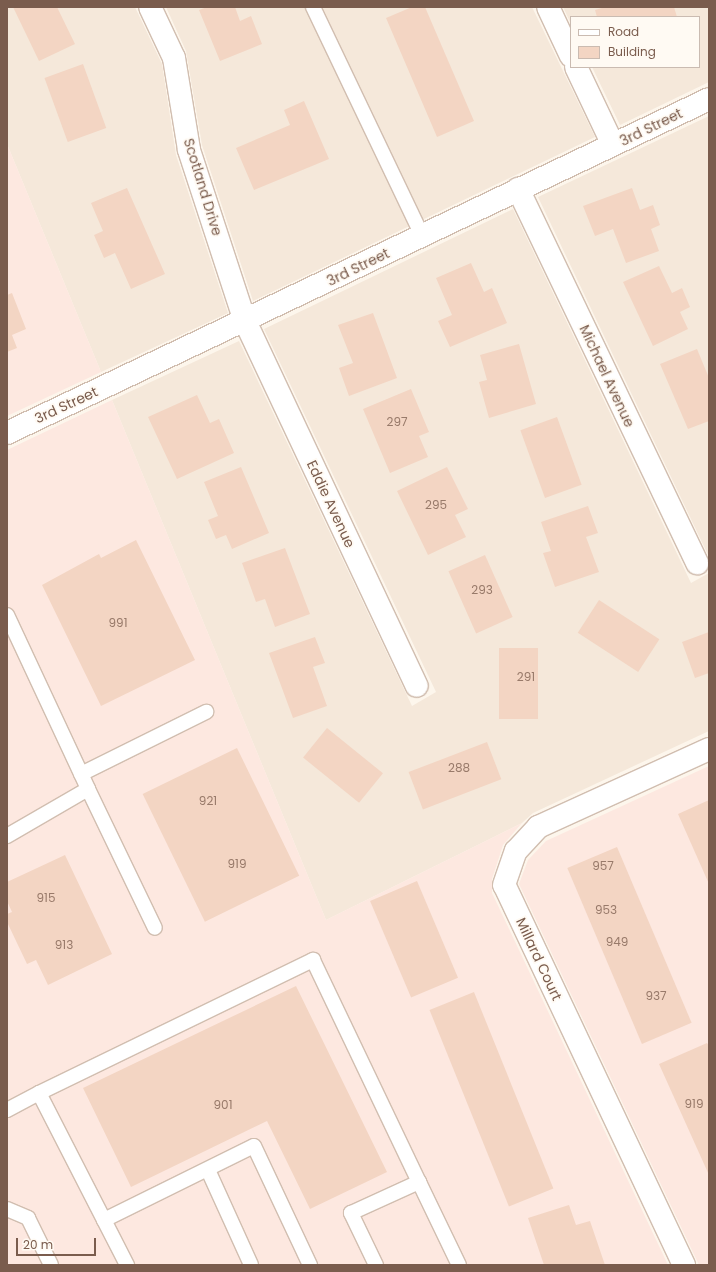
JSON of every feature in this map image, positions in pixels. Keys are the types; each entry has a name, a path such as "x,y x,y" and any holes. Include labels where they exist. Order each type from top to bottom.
{"street":[{"name":"Scotland Drive","path":"150,7 174,58 189,150 246,322"},
{"path":"548,7 570,54"},
{"path":"576,68 614,145"},
{"name":"3rd Street","path":"7,433 246,322 518,189 709,99"},
{"name":"Michael Avenue","path":"518,189 697,563"},
{"name":"Eddie Avenue","path":"246,322 418,686"},
{"name":"Millard Court","path":"684,1265 504,885 516,851 538,827 709,749"}],"lane":[{"path":"312,7 422,236"},
{"path":"7,615 88,790 155,928"},
{"path":"81,774 206,712"},
{"path":"7,836 88,790"},
{"path":"7,1110 39,1093 314,960 459,1265"},
{"path":"39,1093 127,1265"},
{"path":"104,1220 254,1146 310,1265"},
{"path":"208,1170 252,1265"},
{"path":"376,1265 351,1213 419,1182"},
{"path":"7,1209 28,1218 51,1265"}],"shaded area":[{"path":"7,7 135,7 162,64 176,155 228,313 101,372 7,144"},
{"path":"166,7 532,7 595,137 253,301 202,145 186,51"},
{"path":"563,7 709,7 709,82 620,125 592,68 700,68 700,16 570,16 570,22"},
{"path":"709,116 709,557 538,197"},
{"path":"7,144 101,372 7,416"},
{"path":"513,209 691,583 709,573 709,731 533,813 522,823 326,920 112,400 239,341 412,706 436,692 264,329"},
{"path":"112,400 326,920 522,823 503,845 492,879 492,893 668,1265 7,1265 7,450"},
{"path":"709,766 709,1265 699,1265 519,884 528,860 546,841"}],"building":[{"path":"13,7 57,7 75,44 39,61"},
{"path":"207,7 235,7 240,21 251,16 262,44 220,61 199,10"},
{"path":"412,7 425,7 474,121 437,137 386,18"},
{"path":"605,7 674,7 677,16 597,16 595,10"},
{"path":"83,64 106,128 68,142 44,78"},
{"path":"304,101 329,159 254,190 236,148 290,125 284,110"},
{"path":"127,188 165,274 131,289 115,253 104,258 94,235 103,231 91,203"},
{"path":"632,188 640,210 653,205 660,225 651,229 659,251 626,263 613,229 595,236 583,206"},
{"path":"471,263 484,292 492,288 507,323 450,347 438,321 452,315 436,278"},
{"path":"659,266 672,293 682,288 690,307 680,312 688,329 653,346 623,282"},
{"path":"12,293 26,329 12,335 17,348 7,352 7,295"},
{"path":"373,313 397,378 349,396 339,368 353,363 338,325"},
{"path":"519,344 536,404 489,418 479,382 487,380 480,355"},
{"path":"697,349 709,378 709,421 688,429 660,364"},
{"path":"411,389 429,432 419,436 428,457 390,473 363,409"},
{"path":"197,395 210,423 219,419 234,453 177,479 148,417"},
{"path":"557,417 582,485 545,498 520,430"},
{"path":"241,467 269,533 232,549 226,535 216,539 208,520 218,516 204,482"},
{"path":"447,467 468,509 455,515 466,537 428,555 397,491"},
{"path":"588,506 598,533 586,537 599,572 555,587 543,553 551,551 541,522"},
{"path":"136,540 195,660 101,706 42,585 99,554 101,558"},
{"path":"285,548 310,614 275,627 265,599 256,602 242,563"},
{"path":"485,555 513,617 476,633 448,571"},
{"path":"599,600 659,639 638,672 578,633"},
{"path":"709,632 709,673 695,678 682,642"},
{"path":"315,637 325,663 313,667 327,706 293,718 269,653"},
{"path":"499,648 538,648 538,719 499,719"},
{"path":"327,728 383,773 359,803 303,758"},
{"path":"487,742 501,779 423,809 409,772"},
{"path":"237,748 299,876 205,922 143,794"},
{"path":"709,800 709,884 678,814"},
{"path":"617,847 692,1023 642,1044 567,868"},
{"path":"65,855 112,954 48,985 36,960 27,964 7,922 7,914 12,912 7,901 7,882"},
{"path":"417,881 458,978 411,998 370,901"},
{"path":"296,986 387,1172 310,1209 267,1121 131,1187 83,1088"},
{"path":"474,992 553,1189 509,1207 429,1010"},
{"path":"707,1043 709,1046 709,1175 659,1064"},
{"path":"569,1205 576,1225 590,1221 605,1265 544,1265 528,1218"}]}
